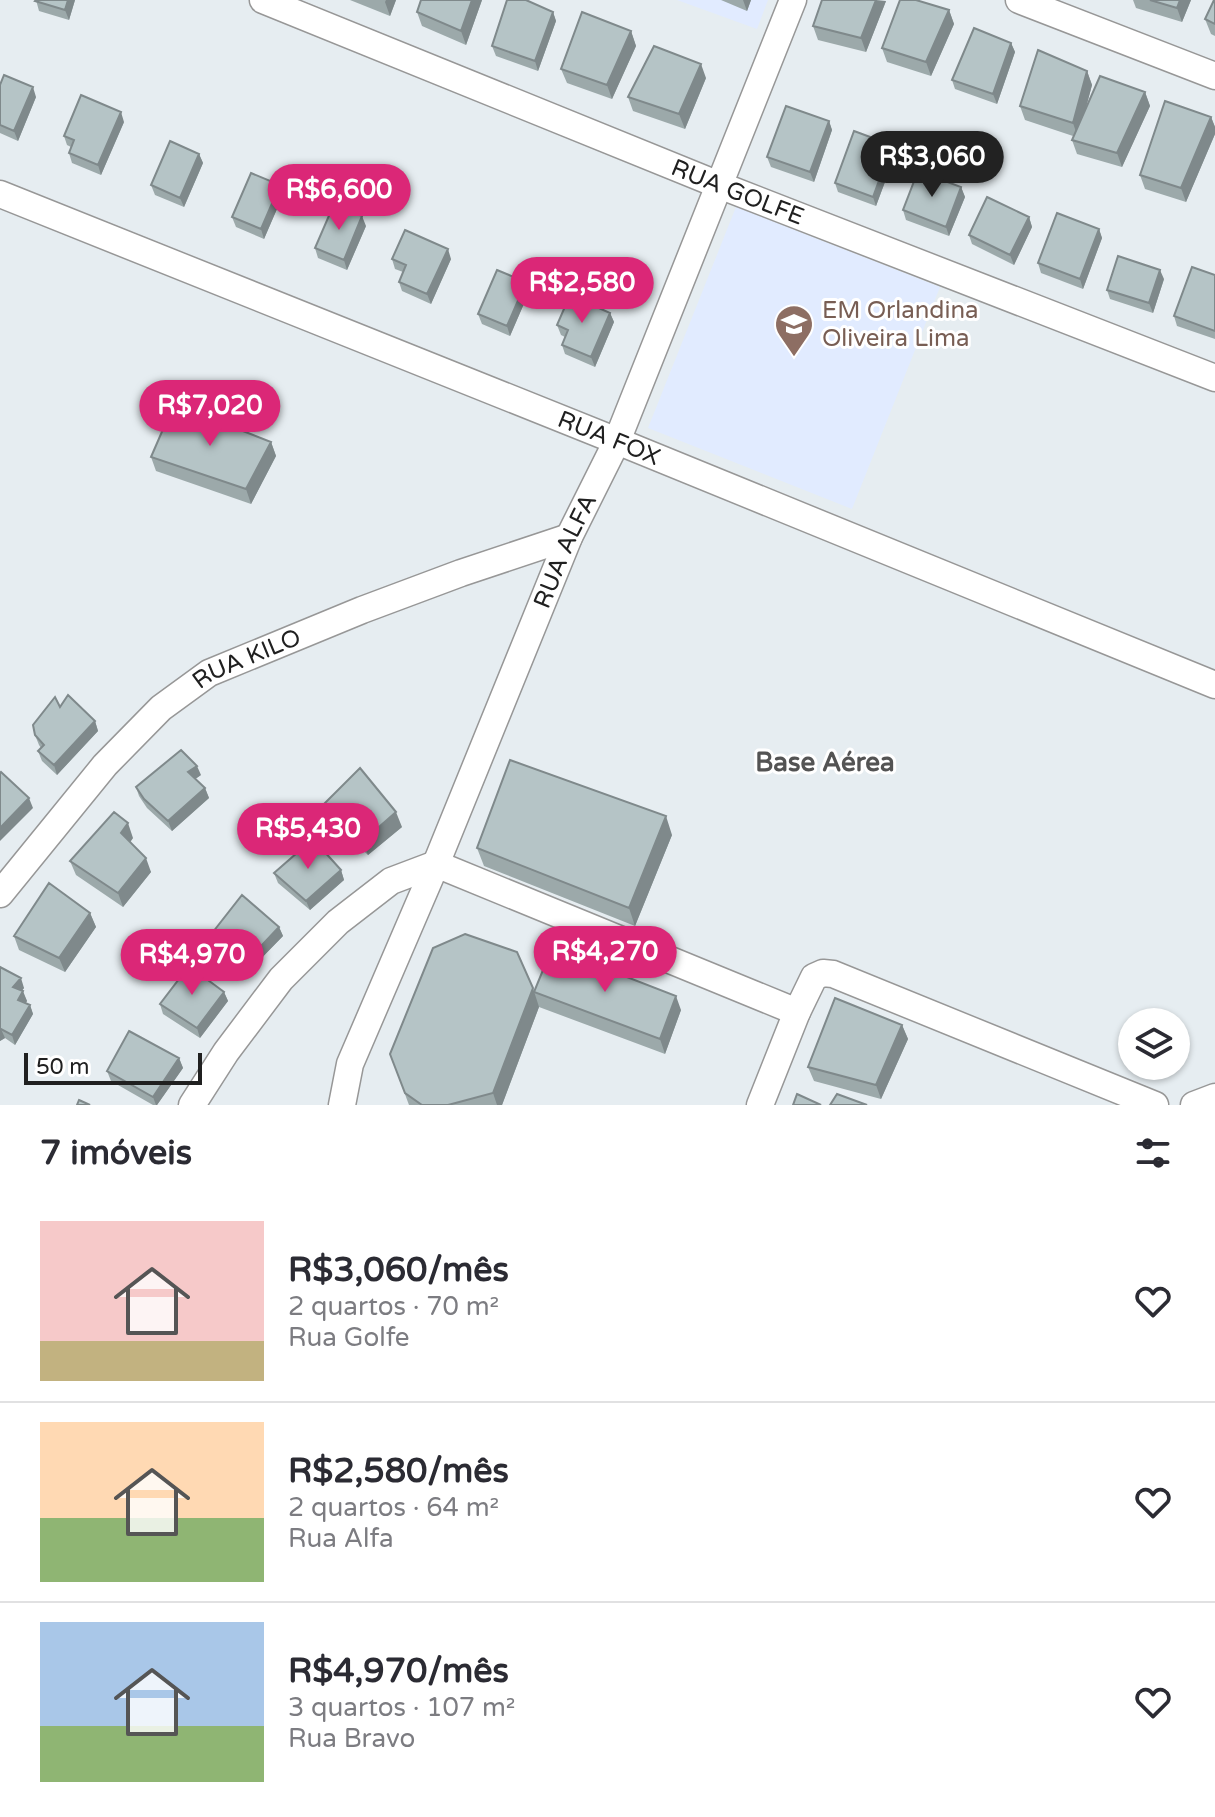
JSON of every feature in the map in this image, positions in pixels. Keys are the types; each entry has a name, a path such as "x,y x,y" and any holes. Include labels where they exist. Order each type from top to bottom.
{"street":[{"name":"RUA GOLFE","path":"263,0 719,185 1215,378"},
{"name":"RUA ALFA","path":"342,1105 350,1064 436,864 569,537 617,441 793,0"},
{"path":"1019,0 1215,76"},
{"name":"RUA FOX","path":"0,194 1215,685"},
{"name":"RUA KILO","path":"0,894 105,765 161,708 209,673 362,610 569,537"},
{"path":"192,1105 226,1052 281,979 338,922 391,881 436,864 797,1012"},
{"path":"760,1105 797,1012 814,977 823,973 833,974 1155,1105"},
{"path":"1194,1105 1215,1097"}],"shaded area":[{"path":"677,0 768,0 757,29"},
{"name":"EM Orlandina Oliveira Lima","path":"736,207 940,287 852,509 648,428"}],"building":[{"path":"36,0 68,0 65,10"},
{"path":"421,0 472,0 461,31 417,12"},
{"path":"507,0 526,0 553,12 535,61 492,46"},
{"path":"822,0 876,0 861,38 813,26"},
{"path":"900,0 916,0 949,10 926,62 882,48"},
{"path":"1150,0 1180,0 1177,8"},
{"path":"1215,0 1215,24 1205,19"},
{"path":"582,12 631,31 607,85 561,69"},
{"path":"974,28 1011,43 993,94 952,80"},
{"path":"654,46 701,64 679,114 628,97"},
{"path":"1038,50 1087,71 1073,123 1020,106"},
{"path":"4,75 33,87 14,131 0,125 0,85"},
{"path":"1100,76 1145,92 1117,153 1072,140"},
{"path":"81,95 121,112 98,165 69,153 74,140 64,136"},
{"path":"1165,101 1211,117 1181,188 1140,175"},
{"path":"786,106 829,121 810,172 767,157"},
{"path":"854,131 892,145 873,197 835,183"},
{"path":"170,141 199,154 180,198 151,185"},
{"path":"918,171 961,187 946,227 903,210"},
{"path":"251,173 280,185 261,229 232,217"},
{"path":"987,197 1029,217 1010,255 969,235"},
{"path":"334,204 362,216 344,260 315,248"},
{"path":"1057,213 1099,229 1080,279 1038,263"},
{"path":"405,230 448,249 427,294 399,282 406,265 392,259"},
{"path":"1118,256 1160,270 1149,303 1107,290"},
{"path":"1192,267 1215,275 1215,331 1174,316"},
{"path":"497,270 526,282 507,326 478,314"},
{"path":"570,295 610,313 591,357 562,345 568,330 557,325"},
{"path":"174,404 271,442 246,489 151,457"},
{"path":"68,695 95,721 54,765 38,751 44,745 35,735 33,725 55,697 60,707"},
{"path":"181,750 197,766 188,772 205,788 168,821 136,787"},
{"path":"510,760 666,816 629,908 477,848"},
{"path":"360,768 396,812 363,841 324,804"},
{"path":"0,773 29,798 0,828"},
{"path":"114,812 128,823 121,833 146,858 118,893 70,861"},
{"path":"313,839 341,870 306,901 274,873"},
{"path":"49,883 90,913 59,958 14,936"},
{"path":"242,895 279,927 243,965 209,937"},
{"path":"465,934 517,952 533,988 493,1093 448,1105 422,1105 405,1093 390,1054 433,948"},
{"path":"552,948 676,996 660,1039 534,992"},
{"path":"189,966 224,992 197,1028 160,1004"},
{"path":"0,967 21,978 13,987 23,991 18,1000 30,1005 12,1035 0,1029"},
{"path":"835,998 902,1025 876,1085 808,1067"},
{"path":"129,1031 179,1058 153,1097 107,1071"},
{"path":"797,1094 821,1105 793,1105"},
{"path":"837,1094 867,1105 830,1105"}],"place":[{"name":"EM Orlandina Oliveira Lima","path":"794,358"}],"district":[{"name":"Base Aérea","path":"825,762"}]}
